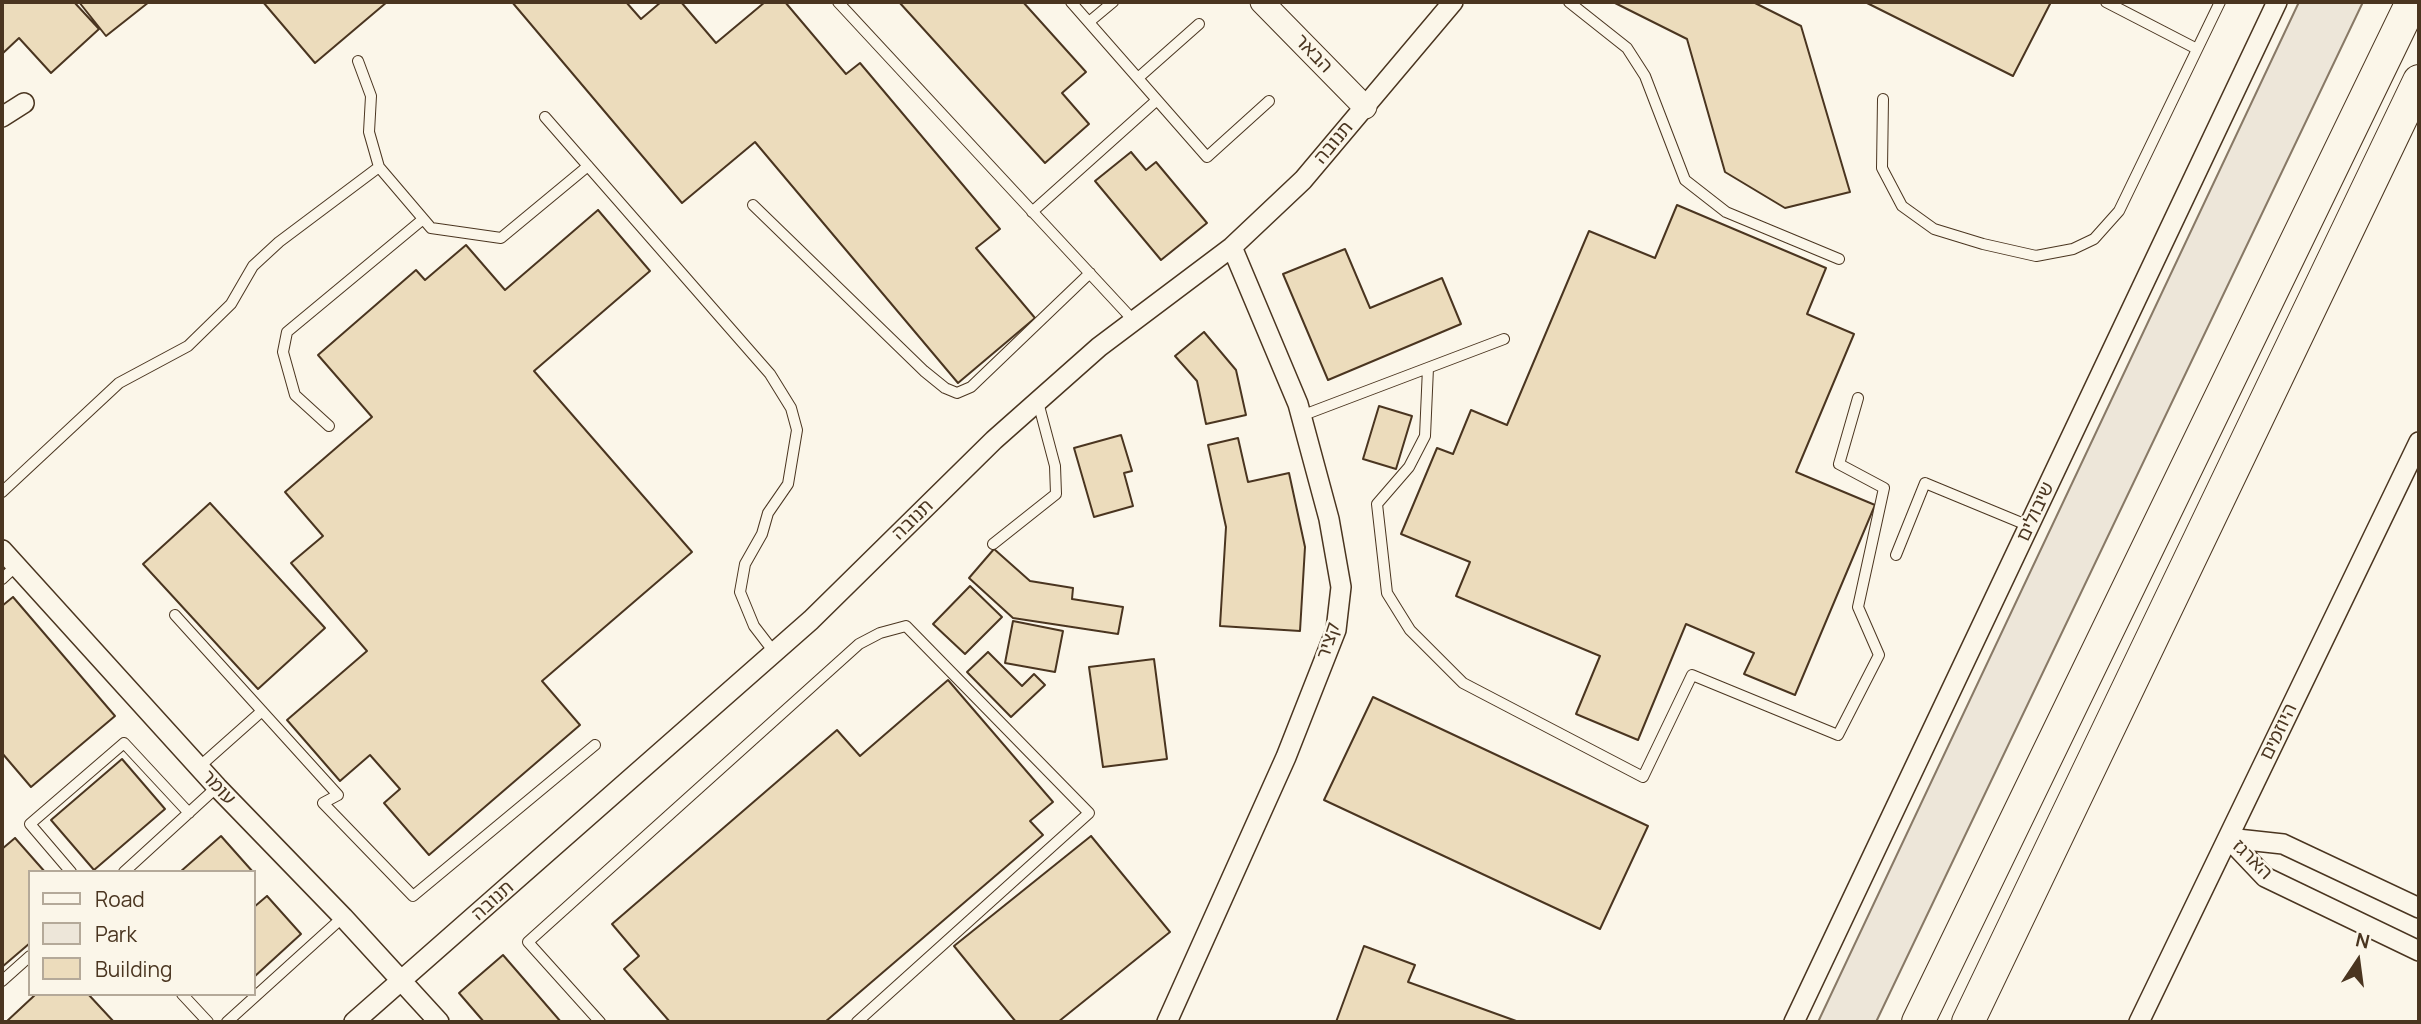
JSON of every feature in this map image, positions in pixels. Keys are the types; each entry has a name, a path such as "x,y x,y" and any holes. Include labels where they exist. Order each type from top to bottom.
{"highway":[{"path":"1918,1022 2412,2"},
{"path":"1968,1022 2419,81"}],"street":[{"name":"הבאר","path":"1262,2 1365,107"},
{"name":"תנובה","path":"354,1022 774,652 1038,402 1134,320 1232,247 1303,180 1453,2"},
{"name":"שיבולים","path":"1794,1022 2277,2"},
{"path":"2,117 24,103"},
{"name":"קציר","path":"1167,1022 1286,757 1336,630 1341,587 1329,519 1301,416 1232,247"},
{"name":"היוזמים","path":"2139,1022 2419,442"},
{"name":"עומר","path":"2,550 9,573 343,917 439,1022"},
{"name":"הארגז","path":"2228,838 2283,844 2419,908"},
{"name":"הארגז","path":"2228,838 2265,877 2419,951"}],"lane":[{"path":"1071,2 1207,157 1269,101"},
{"path":"1089,22 1113,2"},
{"path":"1569,2 1627,48 1645,76 1685,180 1726,212 1839,258"},
{"path":"2105,2 2197,49"},
{"path":"1883,99 1882,168 1902,206 1934,229 2036,256 2073,249 2094,239 2119,211 2220,2"},
{"path":"843,3 1032,212 1134,320"},
{"path":"1138,78 1199,24"},
{"path":"358,61 371,96 369,132 379,167 431,228 501,238 588,166"},
{"path":"1032,212 1157,100"},
{"path":"545,117 770,374 791,408 797,430 788,484 768,513 762,534 745,564 740,592 754,626 774,652"},
{"path":"2,492 119,383 188,346 231,304 253,266 279,242 379,167"},
{"path":"752,205 924,371 944,388 957,393 971,387 1090,273"},
{"path":"329,426 295,395 283,352 288,332 422,220"},
{"path":"1301,416 1504,339"},
{"path":"1428,368 1424,436 1409,467 1377,504 1387,593 1410,630 1463,682 1643,777 1692,675 1838,735 1879,655 1858,607 1884,488 1839,464 1858,398"},
{"path":"993,544 1056,494 1055,466 1038,402"},
{"path":"1896,555 1925,483 2029,526"},
{"path":"175,615 338,796 323,803 413,896 595,745"},
{"path":"600,1022 528,942 859,644 880,633 906,626 1089,813 857,1022"},
{"path":"199,767 262,712"},
{"path":"69,870 30,824 124,743 189,813"},
{"path":"126,870 218,787"},
{"path":"256,996 343,917"},
{"path":"2,981 28,958"},
{"path":"184,996 208,1022"},
{"path":"227,1022 256,996"}],"green space":[{"path":"2299,2 2363,2 1876,1022 1818,1022"}],"building":[{"path":"2,2 74,2 99,29 51,73 19,38 2,54"},
{"path":"79,2 149,2 106,36"},
{"path":"263,2 387,2 315,63"},
{"path":"512,2 626,2 641,19 661,2 681,2 716,43 765,2 785,2 846,74 860,63 1000,229 976,248 1035,318 958,383 755,142 682,203"},
{"path":"899,2 1023,2 1086,72 1062,93 1089,124 1045,163"},
{"path":"1613,2 1753,2 1801,26 1850,192 1785,208 1725,172 1687,39"},
{"path":"1865,2 2051,2 2013,76"},
{"path":"1131,152 1146,170 1156,162 1207,223 1161,260 1095,181"},
{"path":"1677,205 1826,268 1807,314 1854,334 1796,472 1875,505 1795,695 1744,674 1754,653 1686,624 1638,740 1576,714 1600,656 1456,596 1470,562 1401,534 1437,448 1453,454 1471,410 1507,425 1589,231 1655,258"},
{"path":"598,210 650,271 534,371 692,552 542,681 580,725 429,855 384,803 400,789 370,755 340,781 287,720 367,651 291,563 323,536 285,492 372,417 318,355 416,270 425,280 466,245 505,290"},
{"path":"1345,249 1370,308 1442,278 1461,324 1328,380 1283,274"},
{"path":"1204,332 1236,370 1246,415 1206,424 1197,381 1175,356"},
{"path":"1379,406 1412,416 1396,469 1363,459"},
{"path":"1121,435 1132,471 1124,473 1133,506 1094,517 1074,448"},
{"path":"1238,438 1248,482 1289,473 1305,547 1300,631 1220,626 1226,527 1208,445"},
{"path":"210,503 325,628 258,689 143,564"},
{"path":"994,549 1030,581 1073,588 1072,599 1123,607 1118,634 1013,618 969,578"},
{"path":"970,586 1002,617 965,654 933,624"},
{"path":"13,597 115,716 31,787 2,753 2,606"},
{"path":"1013,621 1063,631 1055,672 1005,663"},
{"path":"988,652 1022,686 1034,674 1045,685 1011,717 967,672"},
{"path":"1154,659 1167,759 1103,767 1089,667"},
{"path":"948,680 1053,802 1030,821 1043,835 825,1022 670,1022 624,969 639,956 612,924 837,730 860,756"},
{"path":"1373,697 1648,826 1600,929 1324,800"},
{"path":"122,759 165,809 94,870 51,820"},
{"path":"221,836 251,870 182,870"},
{"path":"1091,836 1170,932 1058,1022 1016,1022 954,946"},
{"path":"15,838 43,870 28,870 28,945 2,967 2,849"},
{"path":"267,896 301,934 256,975 256,905"},
{"path":"1364,946 1415,965 1408,982 1519,1022 1336,1022"},
{"path":"503,955 561,1022 484,1022 459,993"},
{"path":"34,996 90,996 114,1022 6,1022"}]}
